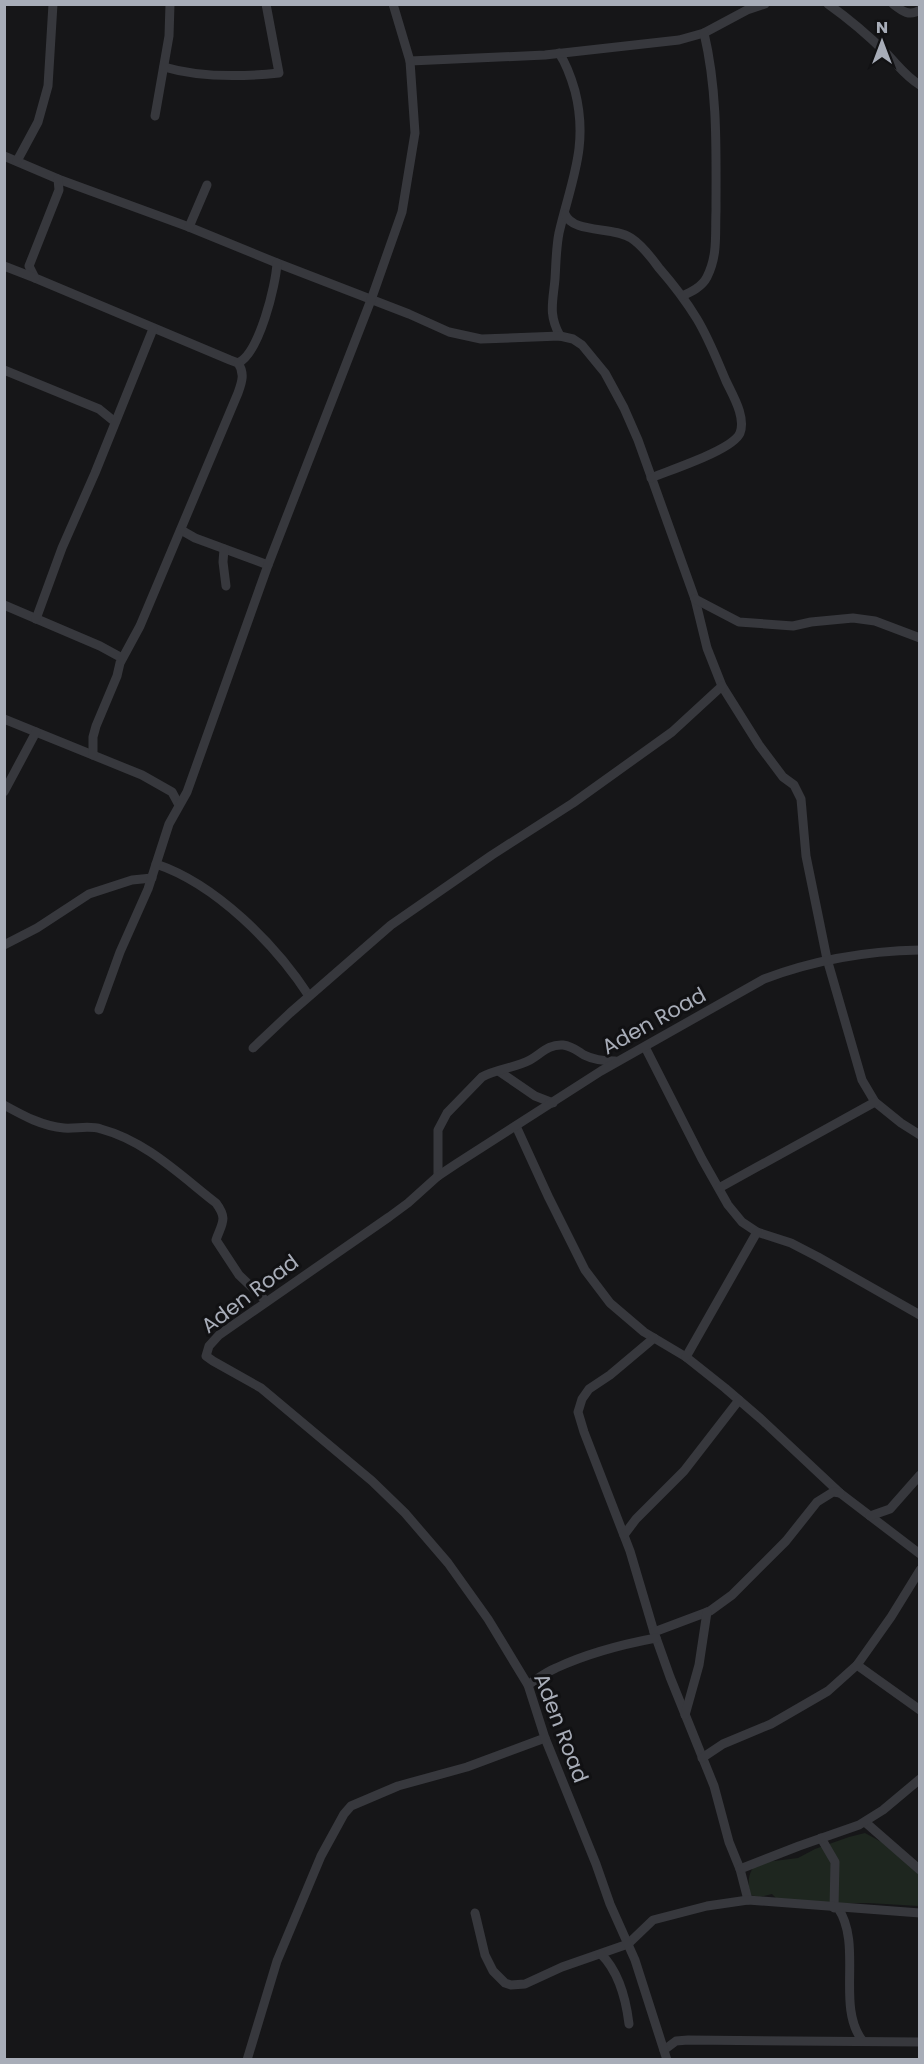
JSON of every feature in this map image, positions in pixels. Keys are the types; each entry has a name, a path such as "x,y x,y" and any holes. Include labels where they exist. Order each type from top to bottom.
{"street":[{"path":"17,161 38,122 48,86 53,4"},
{"path":"155,116 171,16 170,4"},
{"path":"164,67 179,72 215,75 279,73 266,4"},
{"path":"99,1010 120,952 152,878 169,824 187,792 267,565 371,300 402,212 415,133 410,61 393,4"},
{"path":"410,61 559,53 679,40 704,33 747,10 765,4"},
{"path":"828,4 886,52 913,81 920,85"},
{"path":"893,4 906,13 911,14 920,10"},
{"path":"682,296 695,290 706,280 717,242 715,107 711,66 704,33"},
{"path":"559,53 572,78 581,118 581,147 559,235 552,296 551,314 560,336"},
{"path":"4,156 464,337 481,339 560,336 573,339 582,345 605,373 624,408 695,599 707,648 722,686 759,745 783,777 794,785 801,799 806,856 827,959 862,1080 875,1102 920,1135"},
{"path":"35,278 29,266 59,190 58,179"},
{"path":"189,227 207,185"},
{"path":"565,214 570,222 578,226 619,232 630,237 645,251 682,296 697,319 712,347 736,404 741,426 737,438 725,448 651,478"},
{"path":"238,363 247,358 260,328 274,286 277,263"},
{"path":"4,266 238,363 242,369 240,386 181,530 140,626 122,658 96,726 93,737 93,755"},
{"path":"36,619 153,329"},
{"path":"4,370 99,409 115,422"},
{"path":"181,530 195,538 267,565"},
{"path":"224,549 222,562 226,586"},
{"path":"695,599 739,622 793,626 853,618 875,621 920,638"},
{"path":"4,605 100,646 122,658"},
{"path":"253,1048 391,925 492,855 564,809 672,732 722,686"},
{"path":"4,719 161,784 172,792 179,805"},
{"path":"4,792 36,732"},
{"path":"156,864 195,884 232,910 266,940 309,996"},
{"path":"4,945 37,928 89,894 132,880 152,878"},
{"name":"Aden Road","path":"666,2055 635,1960 610,1904 545,1738 528,1685 488,1619 448,1563 405,1513 354,1464 261,1388 206,1356 209,1347 219,1335 408,1203 438,1176 618,1061 764,979 827,959 920,950"},
{"path":"438,1176 438,1130 447,1113 476,1081 489,1073 500,1072 530,1060 545,1048 561,1045 573,1047 585,1055 603,1061 618,1061"},
{"path":"645,1047 685,1121 702,1159 728,1205 742,1222 757,1232 790,1243 920,1315"},
{"path":"500,1072 535,1096 553,1103"},
{"path":"719,1188 875,1102"},
{"path":"4,1105 46,1125 66,1128 99,1128 129,1139 148,1150 216,1203 223,1212 224,1218 216,1240 239,1275 266,1301"},
{"path":"516,1126 585,1269 610,1303 644,1332 686,1357 739,1400 840,1493 920,1554"},
{"path":"686,1357 757,1232"},
{"path":"654,1338 610,1376 589,1389 579,1405 578,1412 624,1535 655,1635 714,1786 748,1900"},
{"path":"624,1535 684,1471 739,1400"},
{"path":"884,1526 885,1517 890,1509 920,1475"},
{"path":"817,1502 824,1478"},
{"path":"528,1685 555,1668 655,1635 707,1612 732,1595 786,1541 817,1502 833,1492 840,1493"},
{"path":"870,1516 890,1509"},
{"path":"702,1758 723,1744 771,1724 828,1691 857,1665 920,1570"},
{"path":"685,1715 701,1658 707,1612"},
{"path":"857,1665 920,1710"},
{"path":"247,2060 277,1961 321,1856 344,1814 351,1806 398,1786 467,1767 545,1738"},
{"path":"740,1869 865,1821 920,1779"},
{"path":"865,1821 920,1870"},
{"path":"821,1838 835,1862 836,1908 845,1919 848,1934 853,2027 861,2040"},
{"path":"475,1913 485,1955 493,1971 505,1983 525,1984 562,1967 628,1944 653,1920 707,1906 748,1900 920,1913"},
{"path":"601,1954 610,1965 625,1997 629,2024"},
{"path":"666,2055 676,2041 688,2040 920,2042"}],"shaded area":[{"path":"865,1833 896,1850 919,1872 919,1906 868,1903 782,1904 772,1894 760,1897 750,1895 749,1878 757,1863 798,1858 815,1849"}]}
